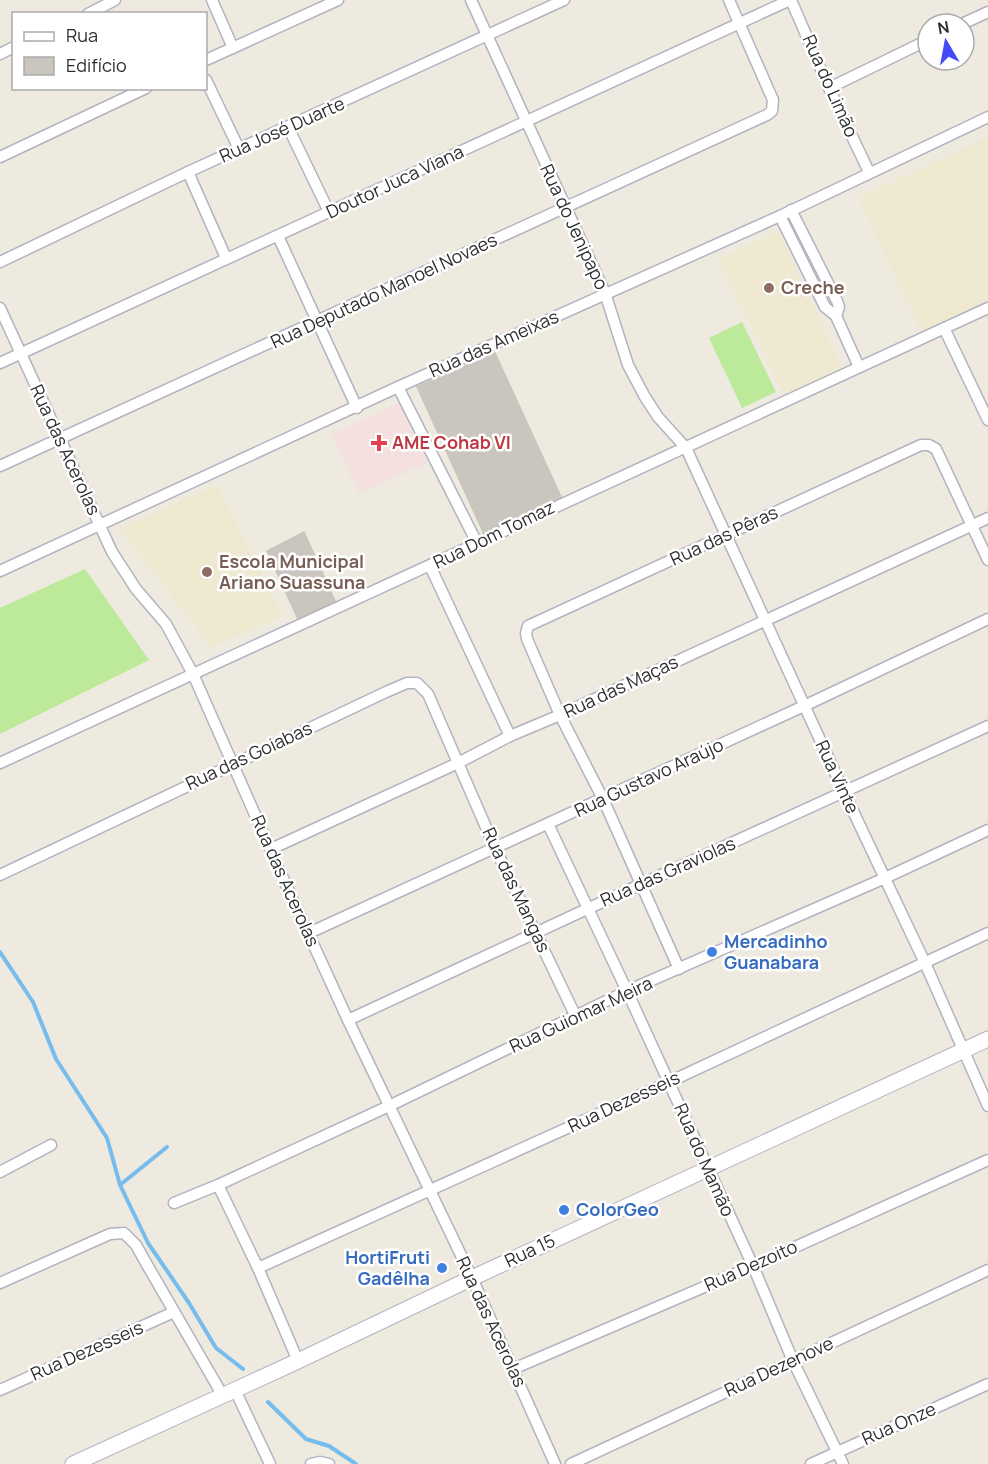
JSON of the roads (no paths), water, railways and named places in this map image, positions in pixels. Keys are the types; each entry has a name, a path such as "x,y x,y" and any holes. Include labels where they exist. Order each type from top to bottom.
{"main road":[{"name":"Rua 15","path":"73,1464 988,1039"}],"street":[{"path":"93,12 115,0"},
{"path":"212,0 234,48"},
{"path":"207,60 338,0"},
{"name":"Rua do Jenipapo","path":"471,0 605,293 628,365 645,398 663,425 686,448"},
{"name":"Rua José Duarte","path":"0,262 188,172 564,0"},
{"path":"729,0 739,23"},
{"name":"Doutor Juca Viana","path":"0,363 791,0"},
{"name":"Rua do Limão","path":"791,0 869,172"},
{"name":"Rua Deputado Manoel Novaes","path":"0,466 767,115 772,111 773,100 739,23"},
{"path":"829,88 916,46"},
{"path":"207,82 239,149"},
{"path":"0,158 129,92"},
{"name":"Rua das Ameixas","path":"0,571 357,408 398,387 780,216 988,117"},
{"path":"288,127 329,212"},
{"path":"188,172 226,258"},
{"path":"791,210 837,301 839,307 836,316"},
{"path":"780,216 825,307 836,316 859,368"},
{"path":"278,236 357,408"},
{"name":"Rua das Acerolas","path":"0,308 112,552 166,624 193,674 348,1020 472,1278 555,1464"},
{"name":"Rua Dom Tomaz","path":"0,764 430,566 564,501 686,448 988,308"},
{"path":"944,328 988,420"},
{"path":"398,387 477,543"},
{"name":"Rua das Pêras","path":"560,715 526,635 527,628 534,622 726,536 912,448 929,445 936,448 972,525"},
{"name":"Rua Vinte","path":"686,448 925,963 988,1106"},
{"name":"Rua das Maças","path":"271,849 458,763 510,736 988,518"},
{"path":"972,525 988,560"},
{"path":"430,566 510,736"},
{"name":"Rua Gustavo Araújo","path":"309,933 988,619"},
{"name":"Rua das Goiabas","path":"0,875 232,764 411,682 421,684 428,694 458,763"},
{"path":"560,715 603,799 679,969"},
{"name":"Rua das Graviolas","path":"348,1020 988,726"},
{"name":"Rua das Mangas","path":"458,763 495,848 576,1017"},
{"name":"Rua do Mamão","path":"548,824 753,1266 793,1361 843,1464"},
{"name":"Rua Guiomar Meira","path":"174,1203 389,1106 627,991 885,878 988,830"},
{"name":"Rua Dezesseis","path":"258,1268 669,1082 988,933"},
{"path":"0,1172 51,1144"},
{"name":"Rua Dezoito","path":"513,1369 753,1266 988,1160"},
{"path":"218,1185 258,1268 298,1361"},
{"path":"0,1283 98,1239 119,1232 129,1237 174,1312 229,1393 270,1464"},
{"name":"Rua Dezenove","path":"571,1464 988,1270"},
{"name":"Rua Dezesseis","path":"0,1390 174,1312"},
{"name":"Rua Onze","path":"811,1464 988,1384"},
{"path":"311,1464 320,1462 329,1464"}],"waterway":[{"path":"0,952 33,1002 56,1059 107,1138 120,1185 148,1243 216,1348 243,1369"},
{"path":"120,1185 167,1147"},
{"path":"268,1402 306,1439 329,1446 356,1464"}],"place":[{"name":"Creche","path":"769,288"},
{"name":"AME Cohab VI","path":"379,443"},
{"name":"Escola Municipal Ariano Suassuna","path":"207,572"},
{"name":"Mercadinho Guanabara","path":"712,952"},
{"name":"ColorGeo","path":"564,1210"},
{"name":"HortiFruti Gadêlha","path":"442,1268"}]}
